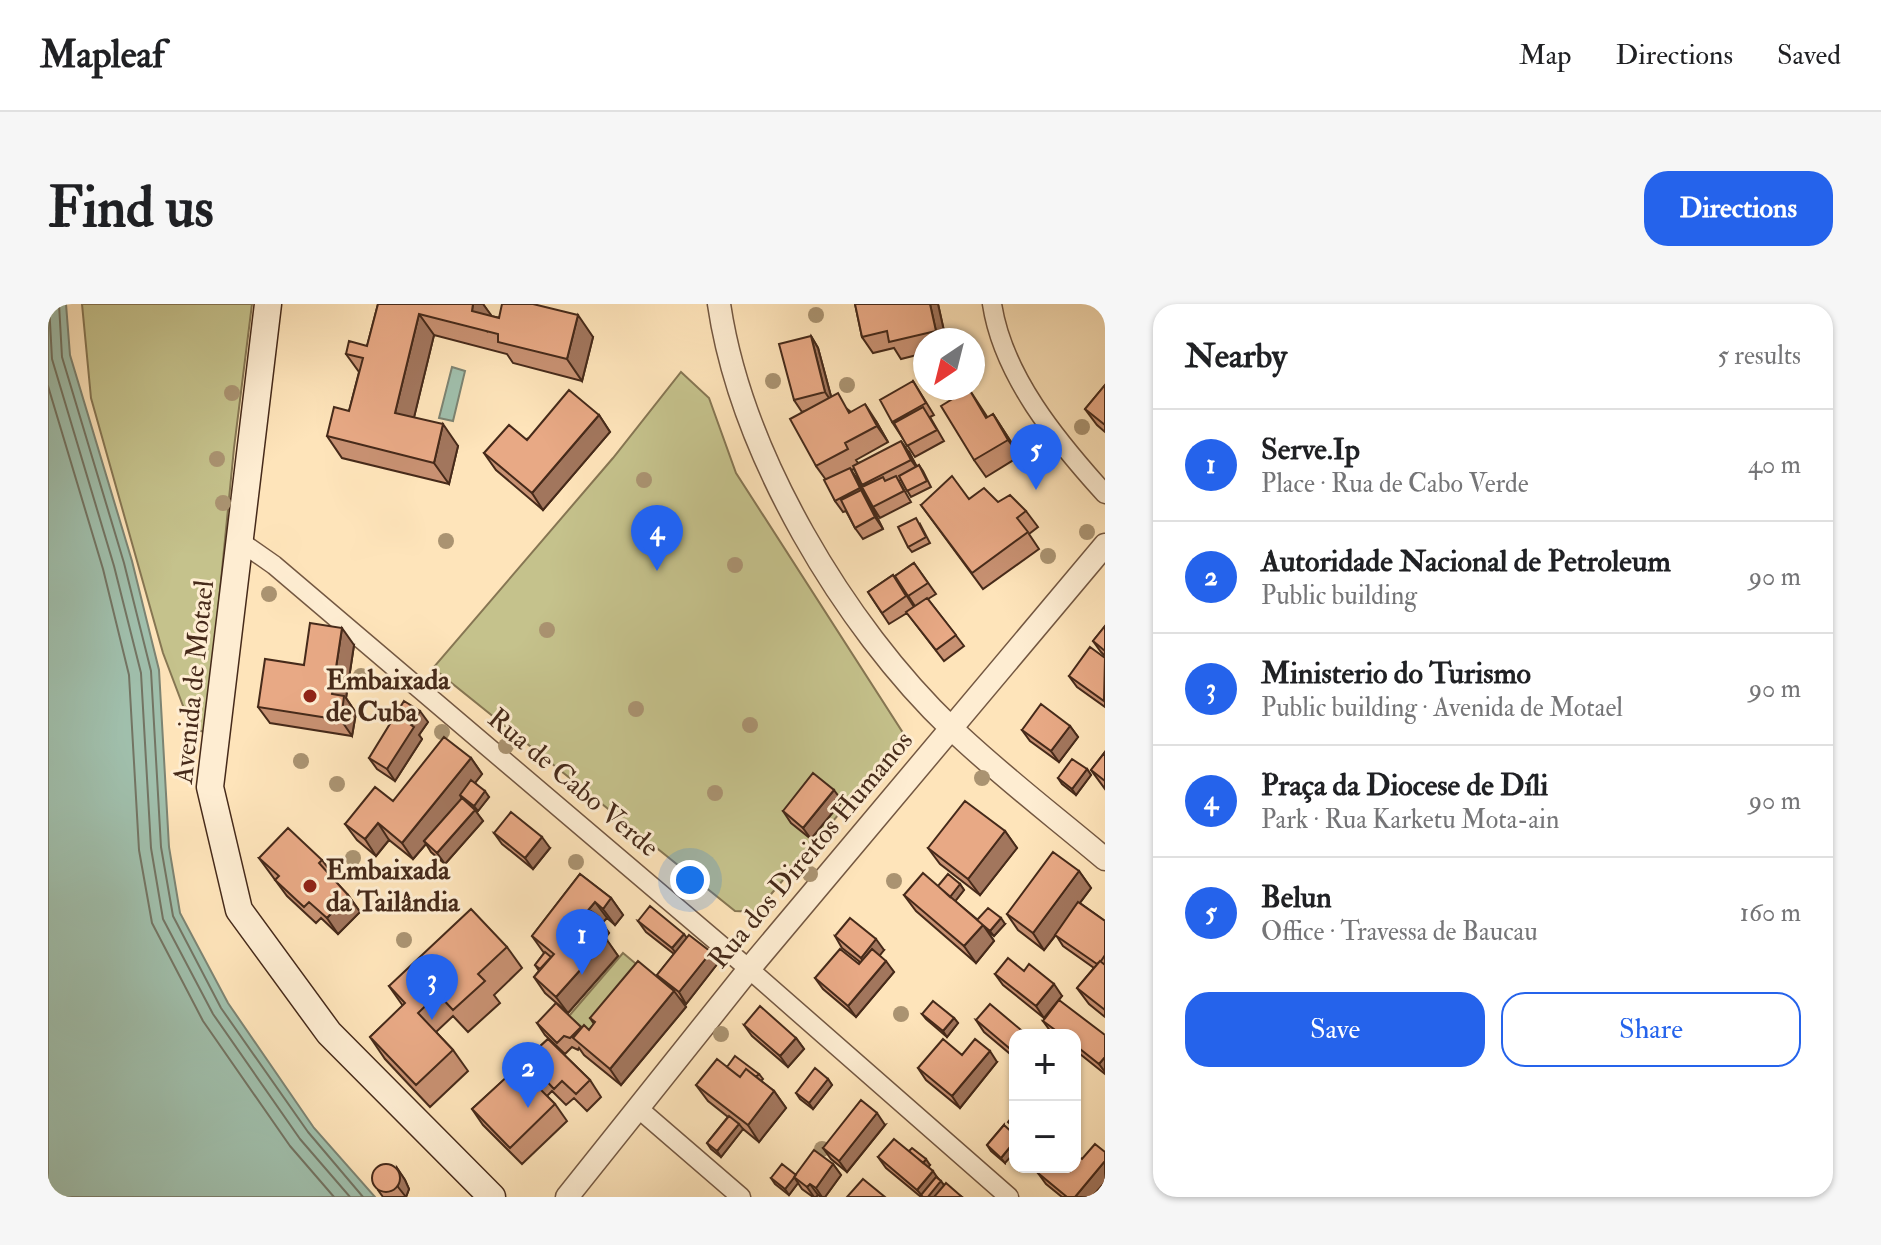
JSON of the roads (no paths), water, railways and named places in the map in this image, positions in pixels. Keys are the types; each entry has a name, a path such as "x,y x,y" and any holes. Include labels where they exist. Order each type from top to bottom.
{"main road":[{"name":"Avenida de Motael","path":"268,304 210,787 239,910 329,1033 464,1173 492,1197"}],"street":[{"path":"719,304 750,422 793,519 870,636 951,728 1105,859"},
{"path":"992,304 996,333 1016,375 1072,458 1105,494"},
{"name":"Rua de Cabo Verde","path":"241,542 274,565 749,969 1009,1197"},
{"name":"Rua dos Direitos Humanos","path":"567,1197 749,969 1105,545"},
{"path":"639,1109 741,1197"}],"water":[{"path":"48,304 66,304 70,355 132,561 159,670 169,847 180,913 228,1003 314,1128 375,1197 48,1197"},
{"path":"452,367 465,371 453,421 439,418"}],"place":[{"name":"Belun","path":"1036,490"},
{"name":"Praça da Diocese de Díli","path":"657,571"},
{"name":"Embaixada de Cuba","path":"310,696"},
{"name":"Embaixada da Tailândia","path":"310,886"},
{"name":"Serve.Ip","path":"582,975"},
{"name":"Ministerio do Turismo","path":"432,1020"},
{"name":"Autoridade Nacional de Petroleum","path":"528,1108"}]}
